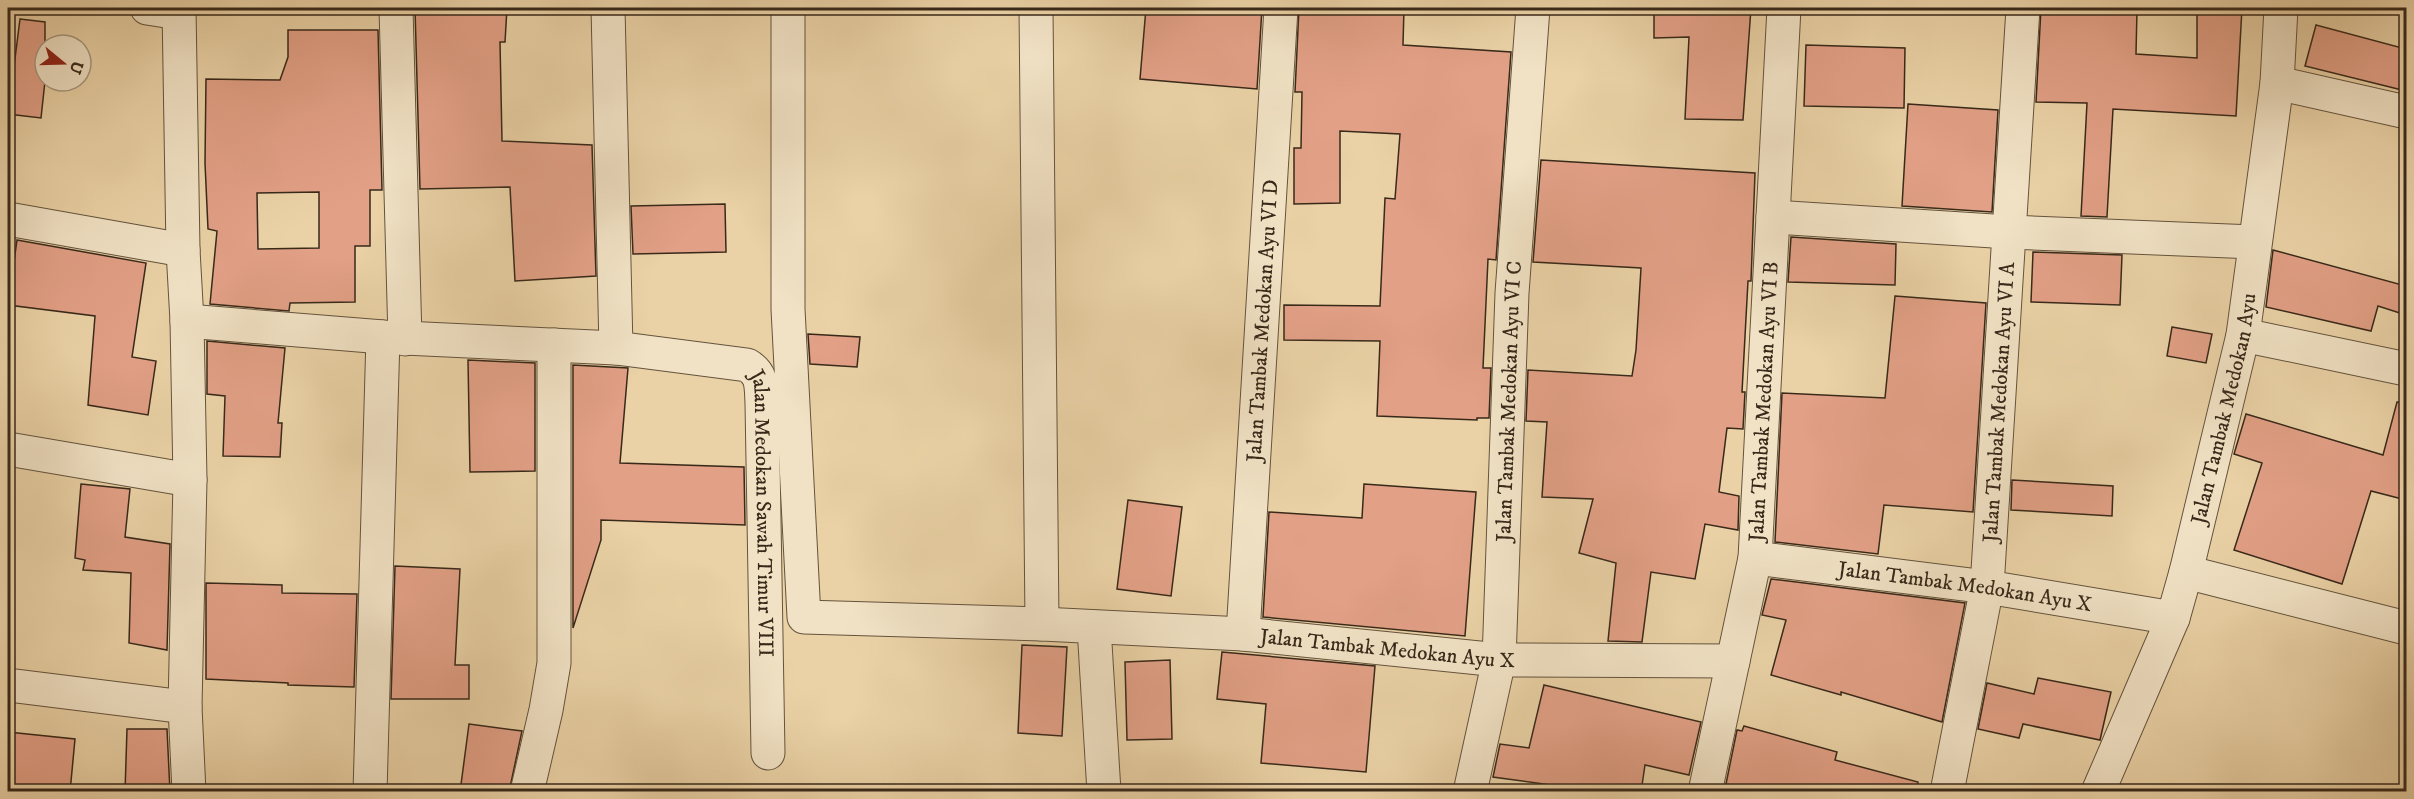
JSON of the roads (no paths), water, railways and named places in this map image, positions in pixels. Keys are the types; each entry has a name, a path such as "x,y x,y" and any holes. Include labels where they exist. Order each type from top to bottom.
{"street":[{"path":"147,8 179,10 190,480 184,707 189,792"},
{"path":"370,792 394,338 396,8"},
{"path":"608,8 616,348"},
{"name":"Jalan Tambak Medokan Ayu X","path":"788,8 789,309 804,617 1042,624 1243,634 1498,660 1733,661"},
{"path":"1036,8 1042,624"},
{"name":"Jalan Tambak Medokan Ayu VI D","path":"1243,634 1281,8"},
{"name":"Jalan Tambak Medokan Ayu VI C","path":"1470,792 1498,660 1512,293 1533,8"},
{"name":"Jalan Tambak Medokan Ayu VI B","path":"1705,792 1755,558 1784,8"},
{"name":"Jalan Tambak Medokan Ayu VI A","path":"1947,792 1987,587 2023,8"},
{"name":"Jalan Tambak Medokan Ayu","path":"2104,790 2173,618 2243,335 2277,83 2281,8"},
{"path":"2277,83 2406,112"},
{"path":"1773,218 2009,232 2254,242"},
{"path":"8,219 183,250"},
{"name":"Jalan Medokan Sawah Timur VIII","path":"187,321 394,338 616,348 747,365 758,373 762,403 768,753"},
{"path":"2243,335 2406,369"},
{"path":"527,792 554,663 554,345"},
{"path":"8,450 190,480"},
{"name":"Jalan Tambak Medokan Ayu X","path":"1755,558 1987,587 2173,618"},
{"path":"2186,572 2406,628"},
{"path":"1094,627 1104,792"},
{"path":"8,685 184,707"}]}
